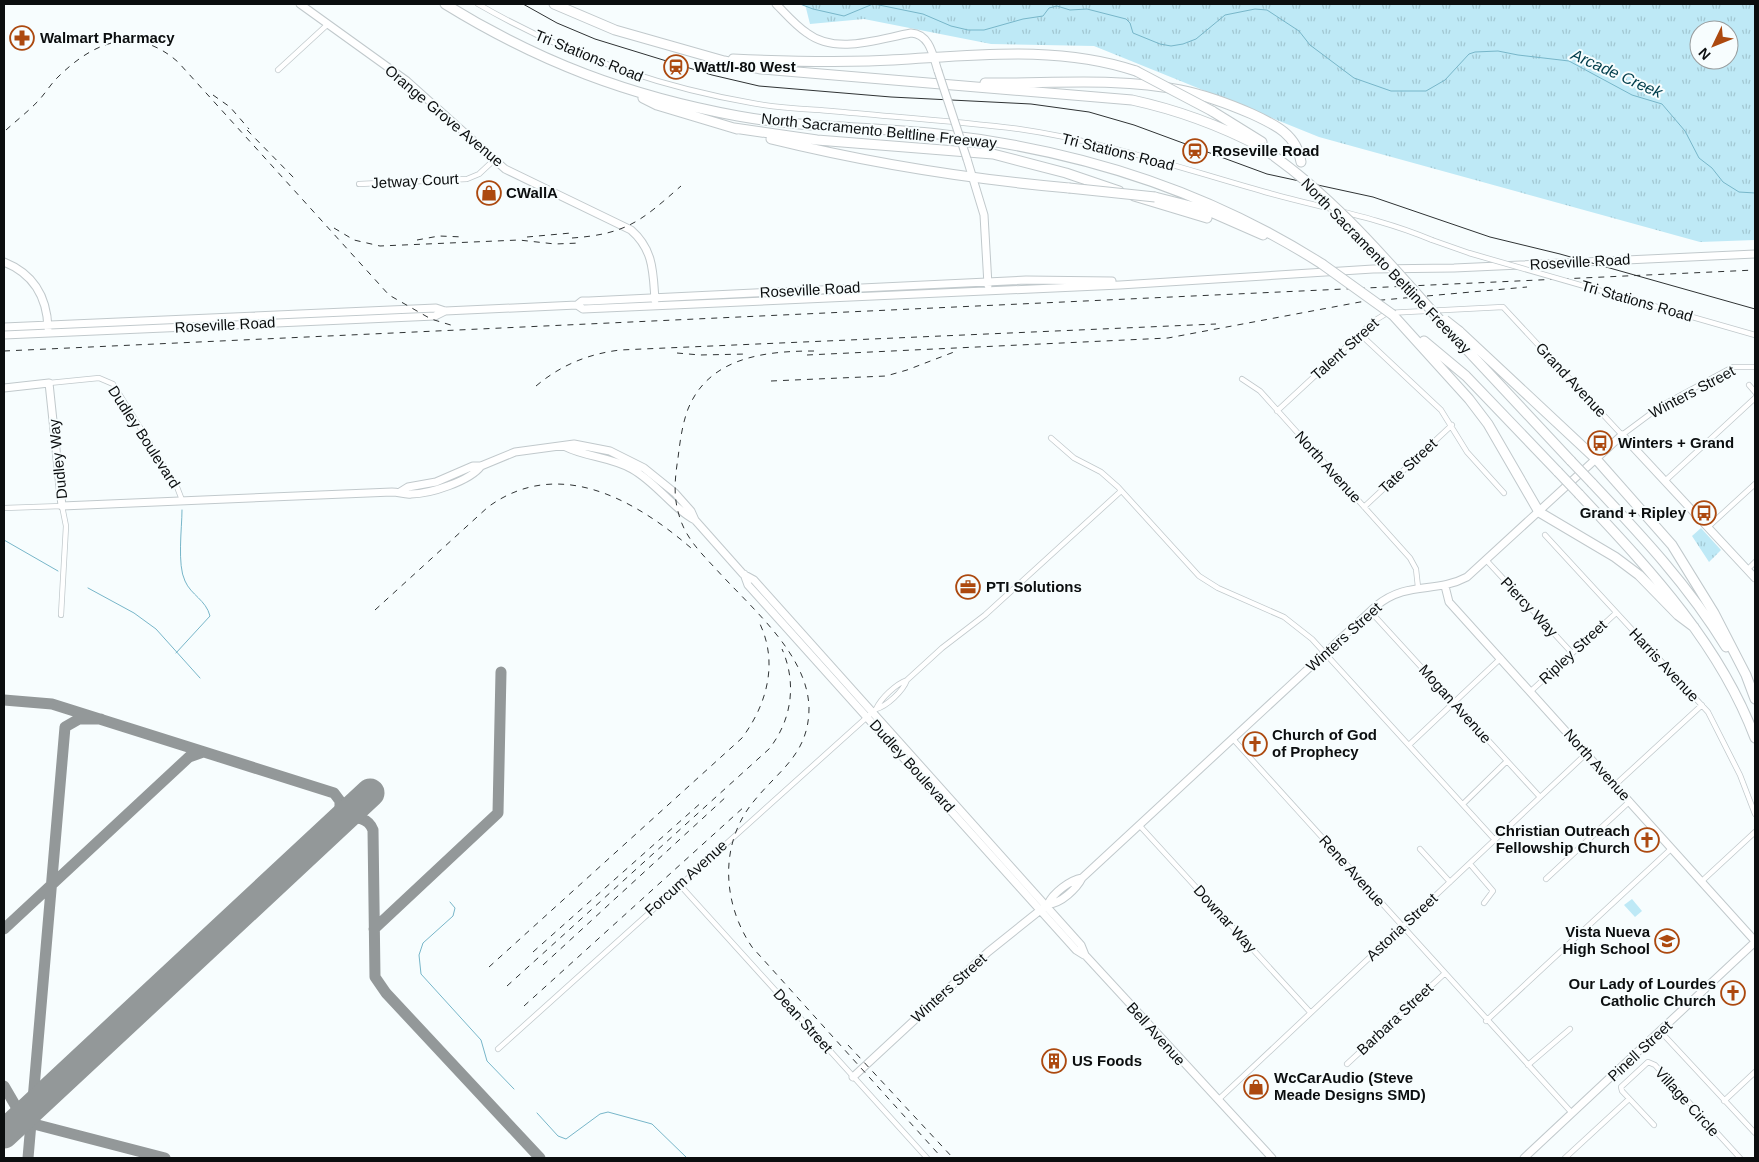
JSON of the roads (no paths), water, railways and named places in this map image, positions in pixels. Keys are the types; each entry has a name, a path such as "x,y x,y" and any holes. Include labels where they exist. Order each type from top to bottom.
{"highway":[{"name":"North Sacramento Beltline Freeway","path":"445,4 523,49 565,68 622,88 697,107 782,122 938,134 1014,145 1079,159 1180,191 1253,224 1322,264 1393,315 1432,352 1466,376 1647,567 1694,627 1730,684 1755,738"},
{"path":"554,4 614,30 712,58 770,70 1111,98 1149,104 1201,118 1261,145"},
{"path":"712,58 828,61 933,56 1064,55 1097,60 1136,71 1212,111 1261,145"},
{"path":"968,87 981,83 1101,83 1137,84 1180,90 1230,105 1285,131 1297,144 1301,162"},
{"path":"622,88 657,105 734,128 849,157 974,178 1151,196 1206,210 1322,264"},
{"path":"734,128 817,140 993,154 1066,173 1149,202 1207,218"},
{"name":"North Sacramento Beltline Freeway","path":"1261,145 1286,159 1422,301 1457,334 1571,461 1662,558 1716,632 1755,699"},
{"path":"1457,334 1596,459 1672,545 1714,613 1746,674 1755,699"},
{"path":"1432,352 1488,424 1539,512 1615,557 1639,575 1678,615 1694,627"}],"main road":[{"name":"Orange Grove Avenue","path":"300,4 412,86 494,160 512,173 620,224 636,235 646,248 652,262 655,306"},
{"path":"776,4 808,34 822,42 848,44 915,34 926,39 974,178 984,215 988,290"},
{"name":"Roseville Road","path":"577,305 583,309 655,306 1135,283 1373,269 1473,267 1755,254"},
{"path":"4,262 20,270 34,283 44,300 49,333"},
{"name":"Roseville Road","path":"4,327 436,308 445,311 577,305 582,301 988,282 1066,280 1135,283"},
{"name":"Roseville Road","path":"4,336 435,316 445,311"},
{"name":"Dudley Boulevard","path":"4,388 49,383"},
{"name":"Dudley Way","path":"49,383 62,506 182,500"},
{"name":"Winters Street","path":"854,1077 988,952 1045,907 1051,899 1074,880 1082,878 1140,826 1370,612 1395,593 1418,587 1445,586 1467,577 1487,561 1622,435"},
{"name":"Grand Avenue","path":"1622,435 1755,578"},
{"name":"Dudley Boulevard","path":"182,500 400,492 408,487 436,482 473,466 481,466 499,457 528,449 566,447 574,444 598,448 621,456 644,468 675,493 691,511 695,520 743,574 748,585 872,712 1045,907 1076,950 1085,955"},
{"name":"North Avenue","path":"1445,586 1450,602 1755,942"},
{"name":"Pinell Street","path":"1524,1158 1661,1032 1755,942"},
{"name":"Bell Avenue","path":"1085,955 1217,1101 1272,1158"}],"street":[{"name":"Tri Stations Road","path":"478,4 519,27 582,56 654,81 754,104 970,124 1065,137 1293,200 1370,218 1469,253 1755,335"},
{"path":"278,70 328,24"},
{"name":"Jetway Court","path":"359,184 467,179 479,174 494,160"},
{"name":"Grand Avenue","path":"1423,310 1503,307 1622,435"},
{"name":"Talent Street","path":"1277,410 1378,318 1387,313 1423,310"},
{"path":"1360,334 1436,405 1452,425 1467,452 1504,493"},
{"name":"Winters Street","path":"1622,435 1661,406 1734,367 1755,367"},
{"name":"Dudley Boulevard","path":"49,383 99,378 114,384 177,487 182,500"},
{"name":"North Avenue","path":"1242,379 1260,391 1412,560 1416,569 1418,587"},
{"path":"1749,385 1755,392"},
{"path":"1665,481 1755,398"},
{"name":"Tate Street","path":"1364,506 1452,425"},
{"path":"1051,438 1074,458 1100,472 1121,491 1200,576 1218,588 1284,617 1299,627 1325,653 1495,840"},
{"path":"1708,527 1755,484"},
{"name":"Forcum Avenue","path":"498,1048 872,712 882,707 905,686 907,680 942,648 985,615 1121,491"},
{"path":"4,508 62,506 66,526 60,615"},
{"name":"Harris Avenue","path":"1545,535 1702,705 1721,737 1755,814"},
{"name":"Piercy Way","path":"1487,561 1572,653"},
{"path":"1748,569 1755,562"},
{"name":"Mogan Avenue","path":"1370,612 1540,797"},
{"name":"Ripley Street","path":"1531,691 1616,613"},
{"path":"1409,745 1500,658"},
{"path":"1615,785 1702,705"},
{"name":"Rene Avenue","path":"1233,739 1486,1021 1572,1113"},
{"name":"Astoria Street","path":"1217,1101 1587,753"},
{"path":"1462,804 1507,762"},
{"path":"1546,879 1630,801"},
{"name":"Downar Way","path":"1140,826 1310,1012"},
{"path":"1702,881 1755,832"},
{"path":"1486,1021 1672,848"},
{"path":"1420,850 1450,882"},
{"path":"1470,864 1494,891 1484,903"},
{"name":"Dean Street","path":"679,884 927,1158"},
{"name":"Barbara Street","path":"1346,1064 1444,974"},
{"path":"1528,1065 1570,1029"},
{"path":"1661,1032 1755,1132"},
{"name":"Village Circle","path":"1629,1099 1622,1092 1622,1087 1648,1062 1652,1063 1740,1158"},
{"path":"1724,1101 1755,1072"},
{"path":"1567,1158 1629,1099 1654,1126"}],"waterway":[{"name":"Arcade Creek","path":"800,4 844,16 873,4"},
{"name":"Arcade Creek","path":"874,4 923,14 951,26 968,30 984,30 1023,19 1043,16 1049,8 1057,6 1070,10 1087,9 1126,19 1130,23 1133,33 1160,44 1171,46 1196,39 1225,15 1255,9 1267,10 1299,31 1310,45 1354,78 1391,91 1426,91 1445,80 1469,54 1475,52 1498,51 1569,61 1632,95 1662,104 1685,131 1699,158 1712,168 1723,182 1739,192 1755,193"},
{"path":"176,653 210,616 208,610 188,586 183,574 181,566 182,510"},
{"path":"4,540 58,571"},
{"path":"88,588 134,613 156,629 200,678"},
{"path":"450,902 455,908 453,916 423,943 419,955 421,974 481,1040 487,1061 514,1089"},
{"path":"537,1113 558,1136 566,1139 600,1114 608,1112 652,1124 687,1158"}],"tram line":[{"path":"523,4 557,23 595,39 712,75 759,86 891,97 1031,104 1089,112 1134,125 1267,174 1373,197 1490,237 1560,254 1755,309"}],"railway":[{"path":"6,130 36,103 55,80 85,55 115,42 146,43 162,50 178,62 389,295 431,319 454,326"},
{"path":"213,95 230,107 249,129"},
{"path":"247,130 294,178"},
{"path":"572,238 607,233 632,224 681,186"},
{"path":"334,228 354,240 380,246 519,240 555,244 580,243"},
{"path":"527,237 571,233"},
{"path":"417,240 439,236 464,237"},
{"path":"4,351 1755,270"},
{"path":"807,355 1168,338 1360,302 1527,287"},
{"path":"536,386 565,366 597,354 620,350 1216,324"},
{"path":"814,351 795,351 758,356 740,360 724,368 710,378 697,392 688,409 680,440 675,494 677,508 685,530 699,550 760,615 788,650 799,669 806,688 809,708 808,724 798,749 791,760 754,801 735,835 730,854 730,893 742,930 752,947 942,1158"},
{"path":"771,381 886,376 954,352"},
{"path":"677,353 700,355 747,354"},
{"path":"375,610 488,507 514,492 541,485 568,485 594,490 620,500 669,530 691,548"},
{"path":"489,967 742,738 758,710 768,681 768,650 758,620"},
{"path":"507,986 769,749 783,726 790,701 790,675 782,649"},
{"path":"543,965 727,796"},
{"path":"533,952 703,801"},
{"path":"524,1006 745,806"},
{"path":"848,1045 953,1158"}],"place":[{"name":"Walmart Pharmacy","path":"22,38"},
{"name":"Watt/I-80 West","path":"676,67"},
{"name":"Roseville Road","path":"1195,151"},
{"name":"CWallA","path":"489,193"},
{"name":"Winters + Grand","path":"1600,443"},
{"name":"Grand + Ripley","path":"1704,513"},
{"name":"PTI Solutions","path":"968,587"},
{"name":"Church of God of Prophecy","path":"1255,744"},
{"name":"Christian Outreach Fellowship Church","path":"1647,840"},
{"name":"Vista Nueva High School","path":"1667,941"},
{"name":"Our Lady of Lourdes Catholic Church","path":"1733,993"},
{"name":"US Foods","path":"1054,1061"},
{"name":"WcCarAudio (Steve Meade Designs SMD)","path":"1256,1087"}]}
